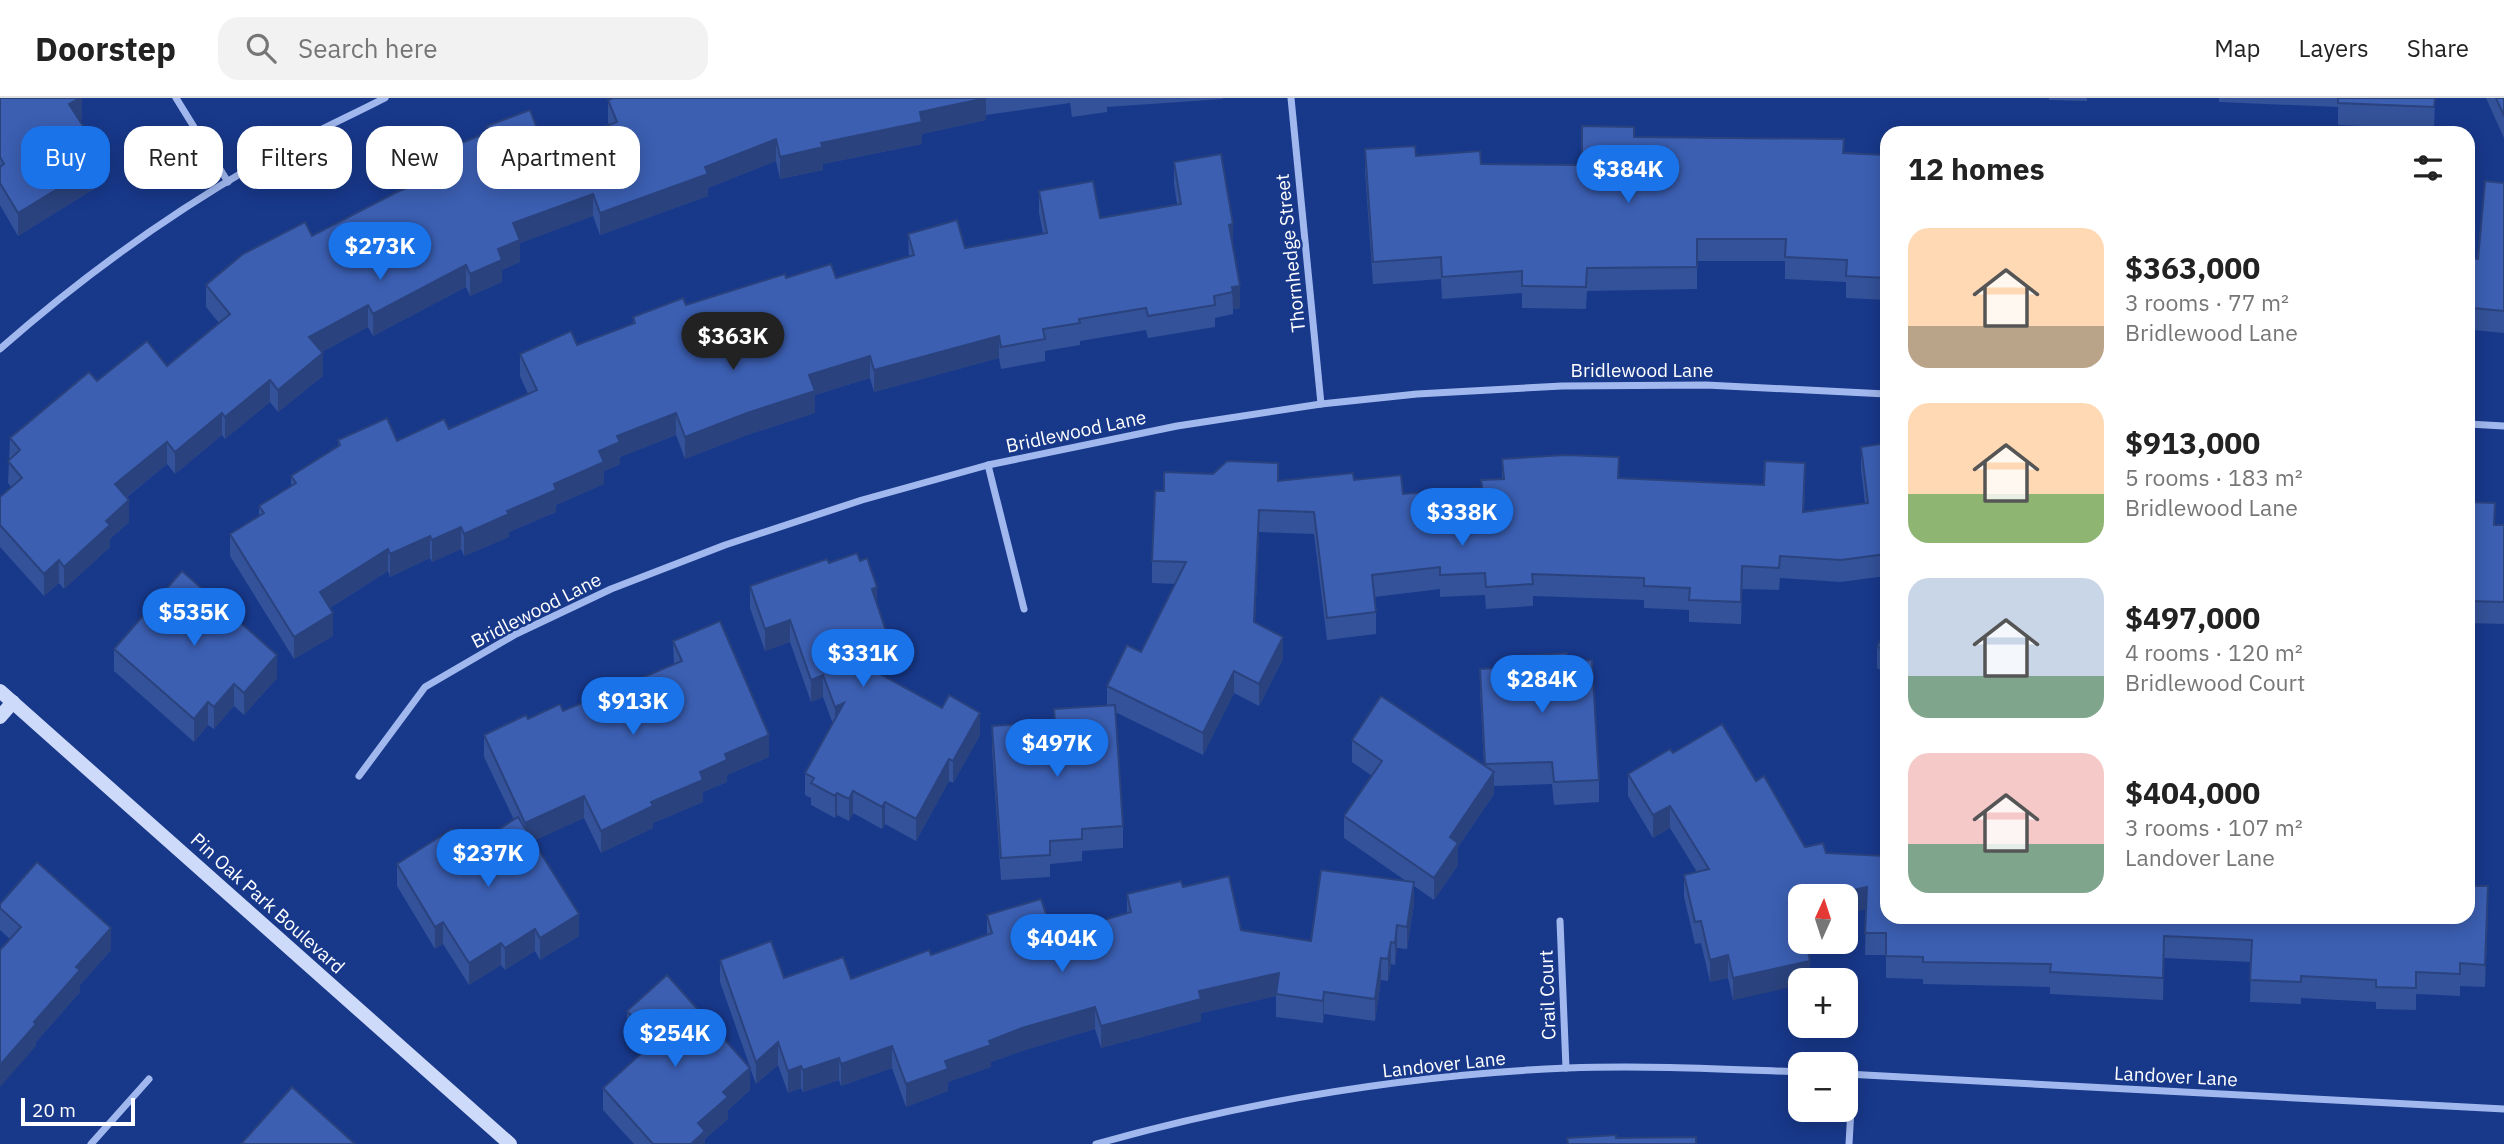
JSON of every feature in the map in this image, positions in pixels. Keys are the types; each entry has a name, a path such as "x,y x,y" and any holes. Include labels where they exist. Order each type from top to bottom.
{"street":[{"path":"176,98 228,182"},
{"path":"0,349 29,323 125,249 280,151 385,98"},
{"name":"Thornhedge Street","path":"1291,98 1321,404"},
{"name":"Bridlewood Lane","path":"359,776 425,687 516,634 611,589 724,545 862,500 988,466 1177,426 1321,404 1417,394 1562,386 1706,385 1880,394"},
{"path":"2475,424 2504,426"},
{"path":"988,466 1024,609"},
{"name":"Pin Oak Park Boulevard","path":"0,691 510,1144"},
{"path":"0,717 13,702"},
{"name":"Crail Court","path":"1560,921 1566,1068"},
{"name":"Landover Lane","path":"1096,1144 1161,1126 1304,1096 1412,1081 1566,1068 1675,1066 1788,1071"},
{"name":"Landover Lane","path":"1858,1074 2504,1109"},
{"path":"91,1144 149,1079"},
{"path":"1849,1122 1849,1144"}],"building":[{"path":"0,98 80,98 69,104 83,126 21,126 21,189 57,189 18,213 0,183 0,167 4,164 0,157"},
{"path":"986,98 920,112 922,122 821,143 823,147 780,157 776,139 705,167 708,174 600,213 593,194 513,223 520,240 498,249 502,260 470,274 466,265 373,314 368,305 309,337 323,353 278,390 270,380 225,417 222,413 175,452 167,442 115,484 129,500 106,521 110,525 64,567 59,560 44,574 0,525 0,497 22,478 8,461 20,450 10,438 89,372 97,381 147,341 167,366 230,314 206,285 243,254 305,222 312,236 404,189 463,189 463,142 477,137 477,189 640,189 640,126 606,126 617,122 608,100"},
{"path":"2338,98 2435,98 2434,107 2338,103"},
{"path":"2496,98 2504,98 2504,116"},
{"path":"530,110 536,126 487,126"},
{"path":"1582,126 1634,127 1634,137 1844,139 1843,153 1880,155 1880,278 1846,276 1847,260 1785,257 1786,239 1697,239 1697,267 1587,268 1586,287 1522,286 1522,271 1442,277 1441,257 1373,262 1365,149 1415,146 1416,156 1480,151 1481,164 1582,165"},
{"path":"1221,154 1233,224 1229,225 1240,286 1232,287 1233,292 1214,296 1215,305 1148,316 1146,308 1079,319 1080,323 1043,329 1045,339 1001,347 999,336 874,370 870,356 809,375 815,391 685,437 676,413 617,436 620,442 599,451 604,462 554,484 556,490 507,511 509,514 464,534 461,527 432,540 430,536 390,554 388,549 320,592 333,613 294,637 230,534 264,513 259,506 296,483 291,476 340,445 338,440 387,418 397,441 444,419 449,429 537,390 520,354 571,331 577,345 635,323 633,317 683,298 686,305 785,274 786,278 831,264 836,278 914,255 908,234 957,220 965,248 1047,233 1039,191 1093,181 1100,218 1181,204 1174,162"},
{"path":"2485,181 2504,183 2504,311 2475,308 2475,259 2478,259"},
{"path":"1880,444 1880,555 1841,560 1780,556 1779,568 1742,566 1741,602 1689,600 1690,588 1644,586 1644,578 1532,574 1533,584 1486,587 1485,573 1440,575 1440,567 1372,575 1376,612 1327,618 1314,512 1259,510 1254,622 1283,637 1259,684 1234,671 1203,733 1107,686 1127,645 1141,652 1186,562 1152,561 1155,491 1164,491 1164,472 1213,474 1227,461 1278,463 1278,481 1353,473 1354,480 1401,475 1403,494 1482,488 1481,480 1504,479 1502,459 1565,455 1619,457 1618,478 1764,485 1765,461 1805,463 1803,512 1868,503 1861,447"},
{"path":"2475,502 2495,503 2494,525 2504,525 2504,602 2475,601"},
{"path":"857,553 860,561 867,558 877,587 872,589 892,649 856,661 942,708 949,695 980,713 953,761 949,759 916,819 885,802 882,807 853,791 849,799 837,793 835,796 811,783 814,778 805,773 844,703 835,707 823,675 811,680 790,620 765,629 750,586 827,559 829,563"},
{"path":"182,571 277,655 244,693 234,684 214,707 208,702 194,719 114,649"},
{"path":"720,621 769,735 725,754 727,760 700,772 703,780 651,802 653,806 601,831 584,796 525,823 484,735 526,715 528,719 560,704 563,711 682,661 673,641"},
{"path":"1567,653 1567,662 1592,660 1599,780 1554,782 1552,762 1485,764 1480,669 1514,667 1513,656"},
{"path":"1381,696 1494,772 1450,837 1458,843 1434,878 1344,816 1382,761 1352,740"},
{"path":"1115,705 1123,826 1082,829 1082,839 1050,841 1050,855 1001,858 992,726 1055,722 1054,709"},
{"path":"1722,724 1756,781 1764,776 1805,847 1823,843 1826,853 1880,856 1880,924 2475,924 2475,886 2488,886 2485,965 2460,963 2460,974 2416,972 2416,988 2376,987 2376,980 2301,976 2301,982 2250,980 2252,940 2164,936 2163,978 2050,972 2051,964 1923,962 1923,957 1886,956 1886,933 1865,933 1867,887 1858,889 1858,884 1788,884 1788,954 1809,954 1810,961 1733,978 1728,955 1710,960 1701,921 1695,922 1684,875 1709,869 1670,806 1653,815 1628,774 1670,749 1673,753"},
{"path":"518,817 579,914 540,938 535,929 505,948 501,943 469,963 443,922 435,927 397,864 452,829 465,851"},
{"path":"37,862 111,928 76,967 80,970 0,1065 0,950 21,927 0,908 0,904"},
{"path":"1321,870 1414,882 1407,927 1397,925 1395,943 1391,942 1388,959 1381,958 1375,999 1324,992 1323,1001 1276,994 1279,973 1199,991 1201,999 1101,1026 1095,1007 1022,1028 989,1041 991,1045 945,1061 948,1069 906,1084 892,1046 841,1064 839,1058 803,1070 801,1066 788,1071 778,1042 756,1062 720,960 771,941 784,978 843,957 851,979 929,950 931,955 992,933 987,915 1041,899 1053,935 1131,912 1127,894 1181,881 1183,887 1229,876 1241,930 1311,941"},
{"path":"667,975 750,1068 723,1092 728,1097 698,1123 705,1131 691,1144 653,1144 603,1088 654,1042 627,1011"},
{"path":"292,1087 355,1144 241,1144"},
{"path":"1616,1135 1616,1138 1696,1137 1696,1144 1568,1144 1567,1138"}]}
